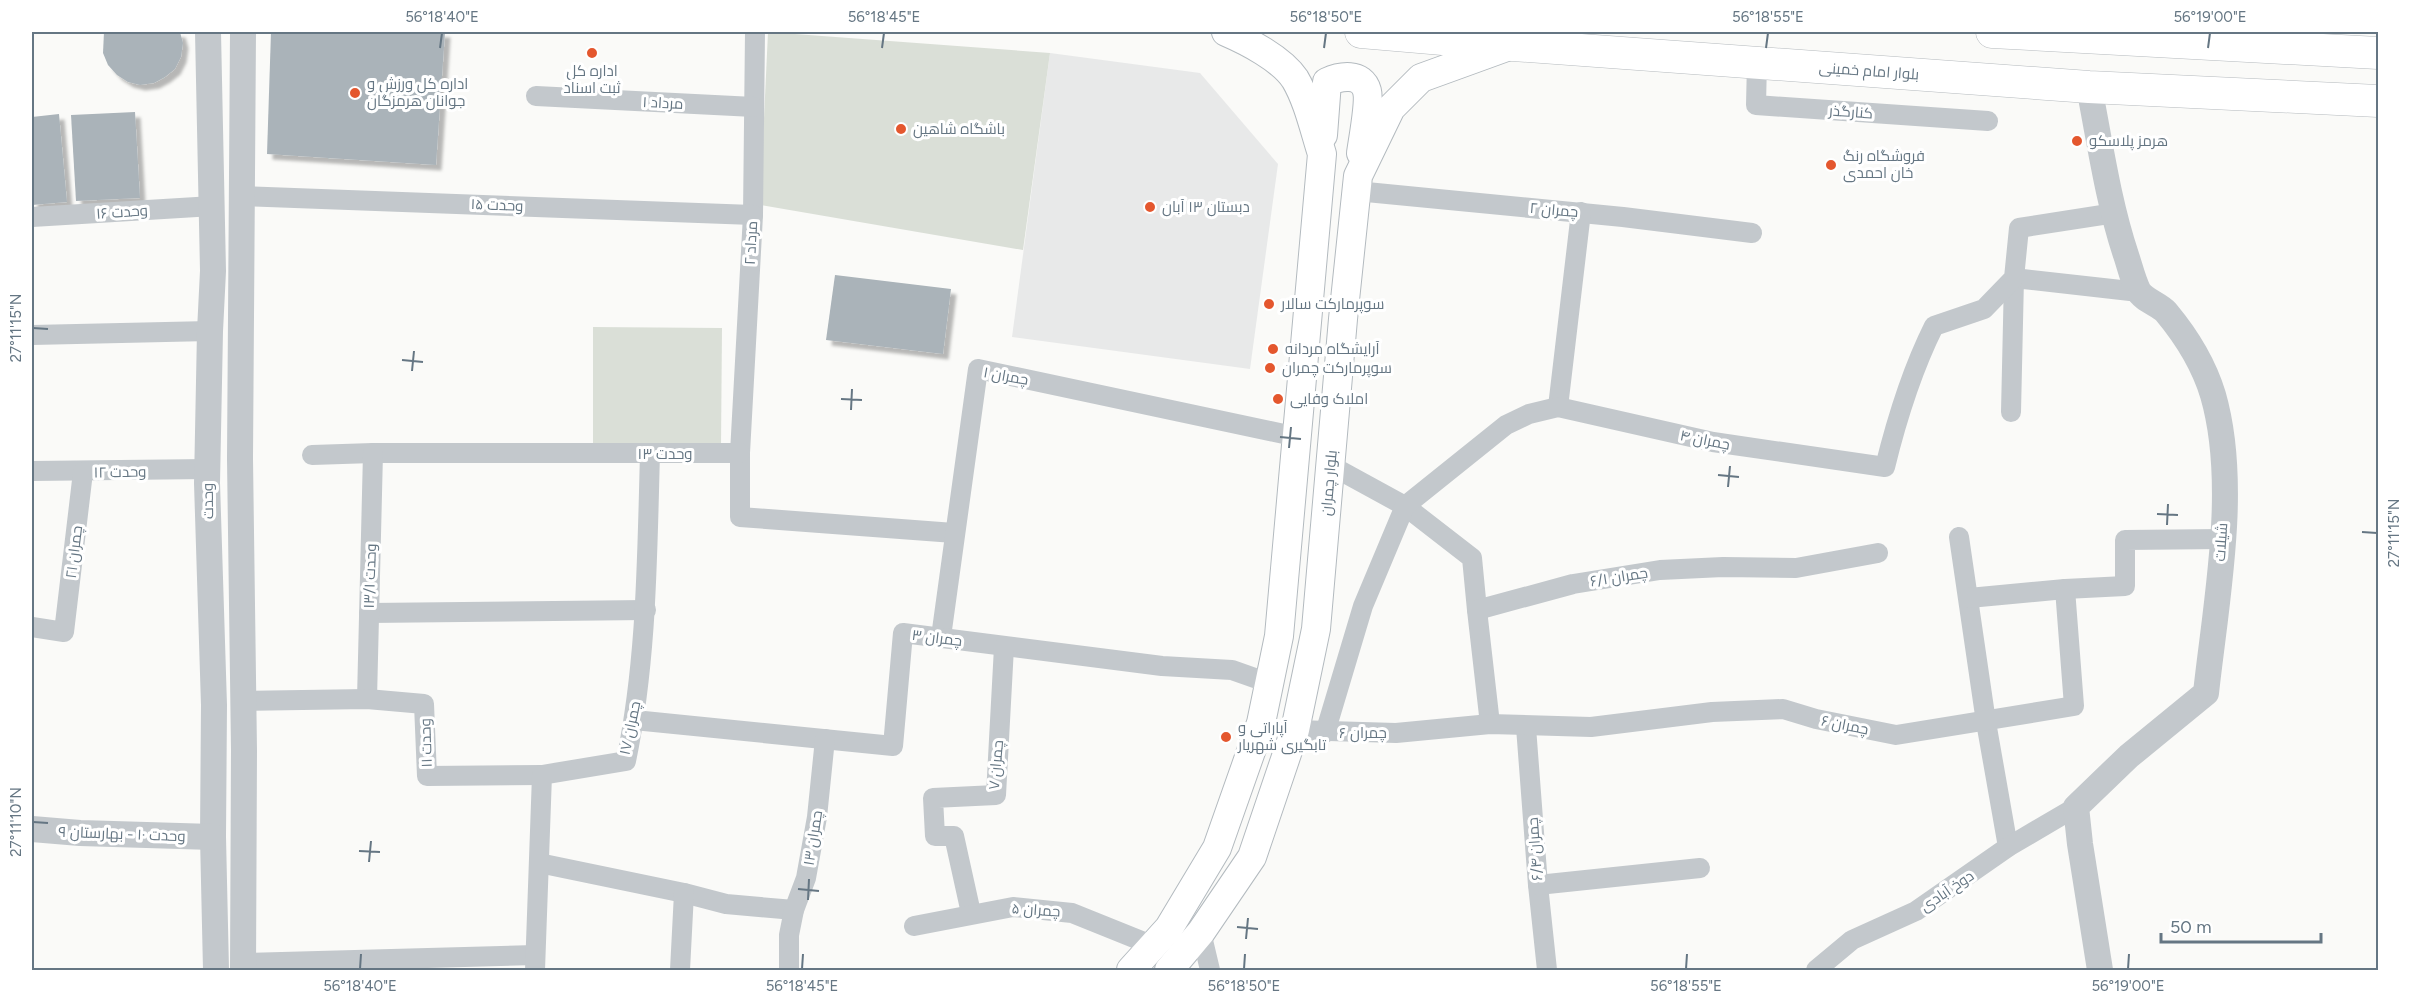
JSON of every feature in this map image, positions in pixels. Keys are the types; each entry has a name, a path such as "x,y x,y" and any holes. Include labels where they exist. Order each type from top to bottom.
{"main road":[{"path":"1226,32 1269,55 1294,77 1305,100 1322,154"},
{"name":"بلوار امام خمینی","path":"1361,32 2089,87 2379,101"},
{"path":"1992,32 2379,53"},
{"name":"بلوار چمران","path":"1169,970 1202,932 1252,856 1295,730 1316,629 1357,183 1391,108 1421,78 1513,45"},
{"path":"1131,970 1169,928 1217,848 1261,723 1280,636 1327,82 1338,77 1351,77 1362,81 1368,92 1357,183"},
{"path":"1261,723 1295,730"}],"street":[{"name":"وحدت","path":"208,32 213,206 208,469 214,705 213,837 216,967"},
{"path":"243,32 240,459 244,701 243,967"},
{"name":"مرداد ۲","path":"740,453 753,215 755,32"},
{"name":"کنارگذر","path":"1757,62 1756,105 1988,121"},
{"path":"2014,278 2139,292 2115,213 2089,87"},
{"name":"مرداد ۱","path":"536,96 754,107"},
{"name":"چمران ۲","path":"1357,183 1752,233"},
{"name":"وحدت ۱۵","path":"242,196 753,215"},
{"name":"وحدت ۱۶","path":"32,217 213,206"},
{"path":"1558,408 1581,212"},
{"path":"2011,412 2014,278 2019,228 2115,213"},
{"name":"چمران ۴","path":"1324,733 1363,606 1405,506 1506,425 1529,414 1558,408 1713,442 1885,467 1902,402 1916,362 1934,327 1984,309 2014,278"},
{"name":"شیلات","path":"2076,807 2129,756 2206,693 2223,539 2223,469 2220,428 2212,394 2194,351 2165,311 2139,292"},
{"path":"32,336 210,331"},
{"name":"چمران ۱","path":"941,638 978,369 1298,437"},
{"name":"وحدت ۱۳/۱","path":"367,699 373,453"},
{"path":"740,453 740,517 954,532"},
{"name":"وحدت ۱۳","path":"312,455 740,453"},
{"name":"چمران ۱۷","path":"542,775 626,761 634,720 646,610 650,454"},
{"path":"1330,465 1405,506 1472,558 1490,724"},
{"name":"وحدت ۱۲","path":"32,471 208,469"},
{"name":"چمران ۲۱","path":"32,627 64,632 83,472"},
{"path":"1959,537 1986,722 2008,847"},
{"path":"1969,598 2125,586 2125,540 2223,539"},
{"name":"چمران ۶/۱","path":"1477,610 1573,584 1660,570 1724,567 1796,568 1878,553"},
{"name":"چمران ۶","path":"1295,730 1324,733 1396,732 1490,724 1526,727 1591,727 1712,712 1783,709 1816,719 1896,735 2074,706 2065,589"},
{"path":"369,613 646,610"},
{"name":"چمران ۳","path":"634,720 893,746 903,633 1162,666 1232,670 1269,683"},
{"name":"چمران ۷","path":"971,913 954,837 936,836 933,798 996,795 1004,647"},
{"name":"وحدت ۱۱","path":"244,701 367,699 424,704 427,776 542,775"},
{"name":"چمران ۶/۴","path":"1526,727 1547,970"},
{"name":"چمران ۱۳","path":"789,970 789,934 794,910 806,878 817,817 825,740"},
{"path":"216,967 535,963 542,775"},
{"path":"2076,807 2100,970"},
{"name":"دوخ آبادی","path":"1816,970 1852,940 1916,911 2008,847 2076,807"},
{"name":"وحدت ۱۰ - بهارستان ۹","path":"32,829 80,833 213,837"},
{"path":"539,863 726,904 794,910"},
{"path":"1538,885 1700,868"},
{"path":"214,888 244,887"},
{"path":"680,970 684,893"},
{"name":"چمران ۵","path":"914,926 971,913 1013,907 1072,913 1154,946"},
{"path":"1202,932 1210,970"}],"shaded area":[{"name":"باشگاه شاهین","path":"768,32 1050,53 1023,250 760,205"},
{"name":"دبستان ۱۳ آبان","path":"1050,53 1200,73 1278,164 1250,369 1012,337"},
{"path":"593,327 722,328 721,446 593,445"}],"building":[{"path":"104,32 180,32 183,43 181,57 175,69 154,83 140,85 128,82 108,65 103,53"},
{"name":"اداره کل ورزش و جوانان هرمزگان","path":"271,32 445,32 436,165 267,154"},
{"path":"135,112 140,198 76,201 71,115"},
{"path":"59,114 67,202 32,205 32,117"},
{"path":"835,275 951,289 943,354 826,340"}],"place":[{"name":"اداره کل ثبت اسناد","path":"592,53"},
{"name":"اداره کل ورزش و جوانان هرمزگان","path":"355,93"},
{"name":"باشگاه شاهین","path":"901,129"},
{"name":"هرمز پلاسکو","path":"2077,141"},
{"name":"فروشگاه رنگ خان احمدی","path":"1831,165"},
{"name":"دبستان ۱۳ آبان","path":"1150,207"},
{"name":"سوپرمارکت سالار","path":"1269,304"},
{"name":"آرایشگاه مردانه","path":"1273,349"},
{"name":"سوپرمارکت چمران","path":"1270,368"},
{"name":"املاک وفایی","path":"1278,399"},
{"name":"آپاراتی و تابگیری شهریار","path":"1226,737"}]}
